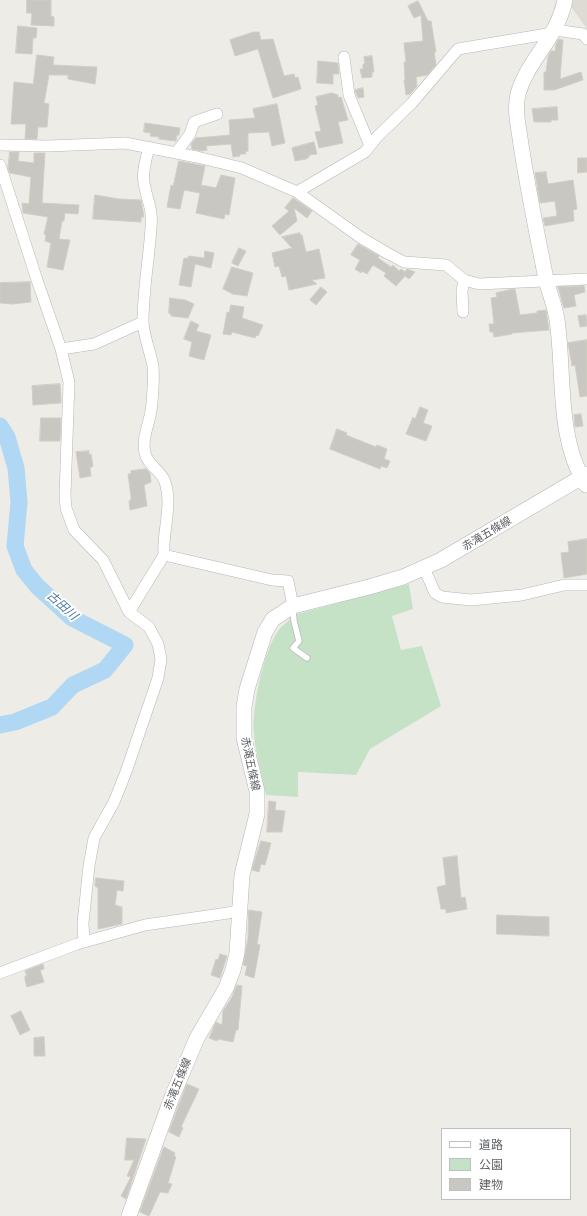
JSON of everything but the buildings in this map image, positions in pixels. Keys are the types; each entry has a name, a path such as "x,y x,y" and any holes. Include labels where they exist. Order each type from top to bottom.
{"main road":[{"path":"561,5 555,30 528,71 518,94 516,116 526,182 547,281 557,318 564,417 571,448 585,479"},
{"name":"赤滝五條線","path":"129,1216 172,1097 197,1038 226,988 237,954 242,875 257,814 257,791 244,738 243,724 247,689 265,632 273,619 293,606 369,587 424,568 585,479"}],"street":[{"path":"298,192 365,152 412,103 458,49 547,34 555,30 583,34 587,39"},
{"path":"344,57 349,95 370,146"},
{"path":"176,153 190,134 194,122 217,114"},
{"path":"0,145 48,146 125,143 242,168 298,192 360,237 386,254 404,262 446,265 464,280 479,284 587,279"},
{"path":"129,612 164,555 167,502 165,481 147,460 144,452 144,439 152,414 153,366 143,322 152,209 144,184 143,174 148,147"},
{"path":"0,165 61,349 69,382 65,495 66,508 74,530 103,560 129,612 149,627 158,644 161,659 158,678 126,772 114,802 94,838 89,866 83,923 84,942"},
{"path":"463,312 462,291 464,280"},
{"path":"61,349 94,344 143,322"},
{"path":"164,555 272,580 288,582 293,606"},
{"path":"424,568 435,593 449,598 471,600 508,597 564,585 587,585"},
{"path":"0,974 84,942 145,925 228,913 239,910"}],"lane":[{"path":"293,606 294,621 299,641 293,648 307,658"}],"shaded area":[{"path":"571,0 587,0 587,29 570,5"}],"green space":[{"path":"409,584 413,609 392,616 401,650 422,646 441,706 370,749 356,775 298,772 298,797 266,795 255,742 254,712 262,670 266,657 279,629 297,614"}],"waterway":[{"name":"古田川","path":"0,426 7,437 16,468 19,502 15,546 24,570 37,586 72,618 125,645 105,670 73,685 52,707 15,722 0,725"}]}
